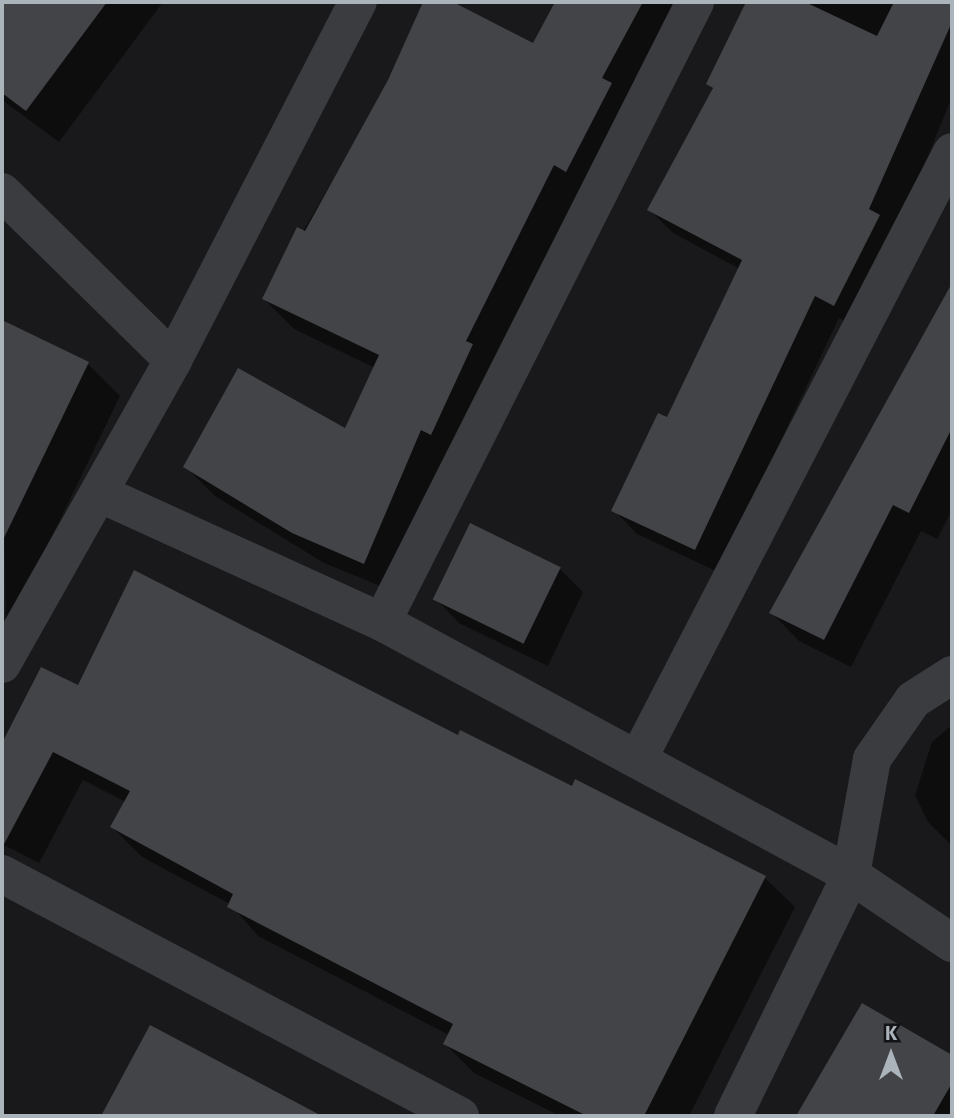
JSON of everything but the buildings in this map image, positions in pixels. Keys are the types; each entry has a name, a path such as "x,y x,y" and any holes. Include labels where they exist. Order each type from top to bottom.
{"street":[{"path":"2,664 101,495 358,2"},
{"path":"382,622 695,2"},
{"path":"639,757 952,152"},
{"path":"2,192 173,360"},
{"path":"101,495 382,622 639,757 851,875 952,943"},
{"path":"733,1116 851,875 872,759 913,700 952,675"},
{"path":"2,874 460,1116"}]}
